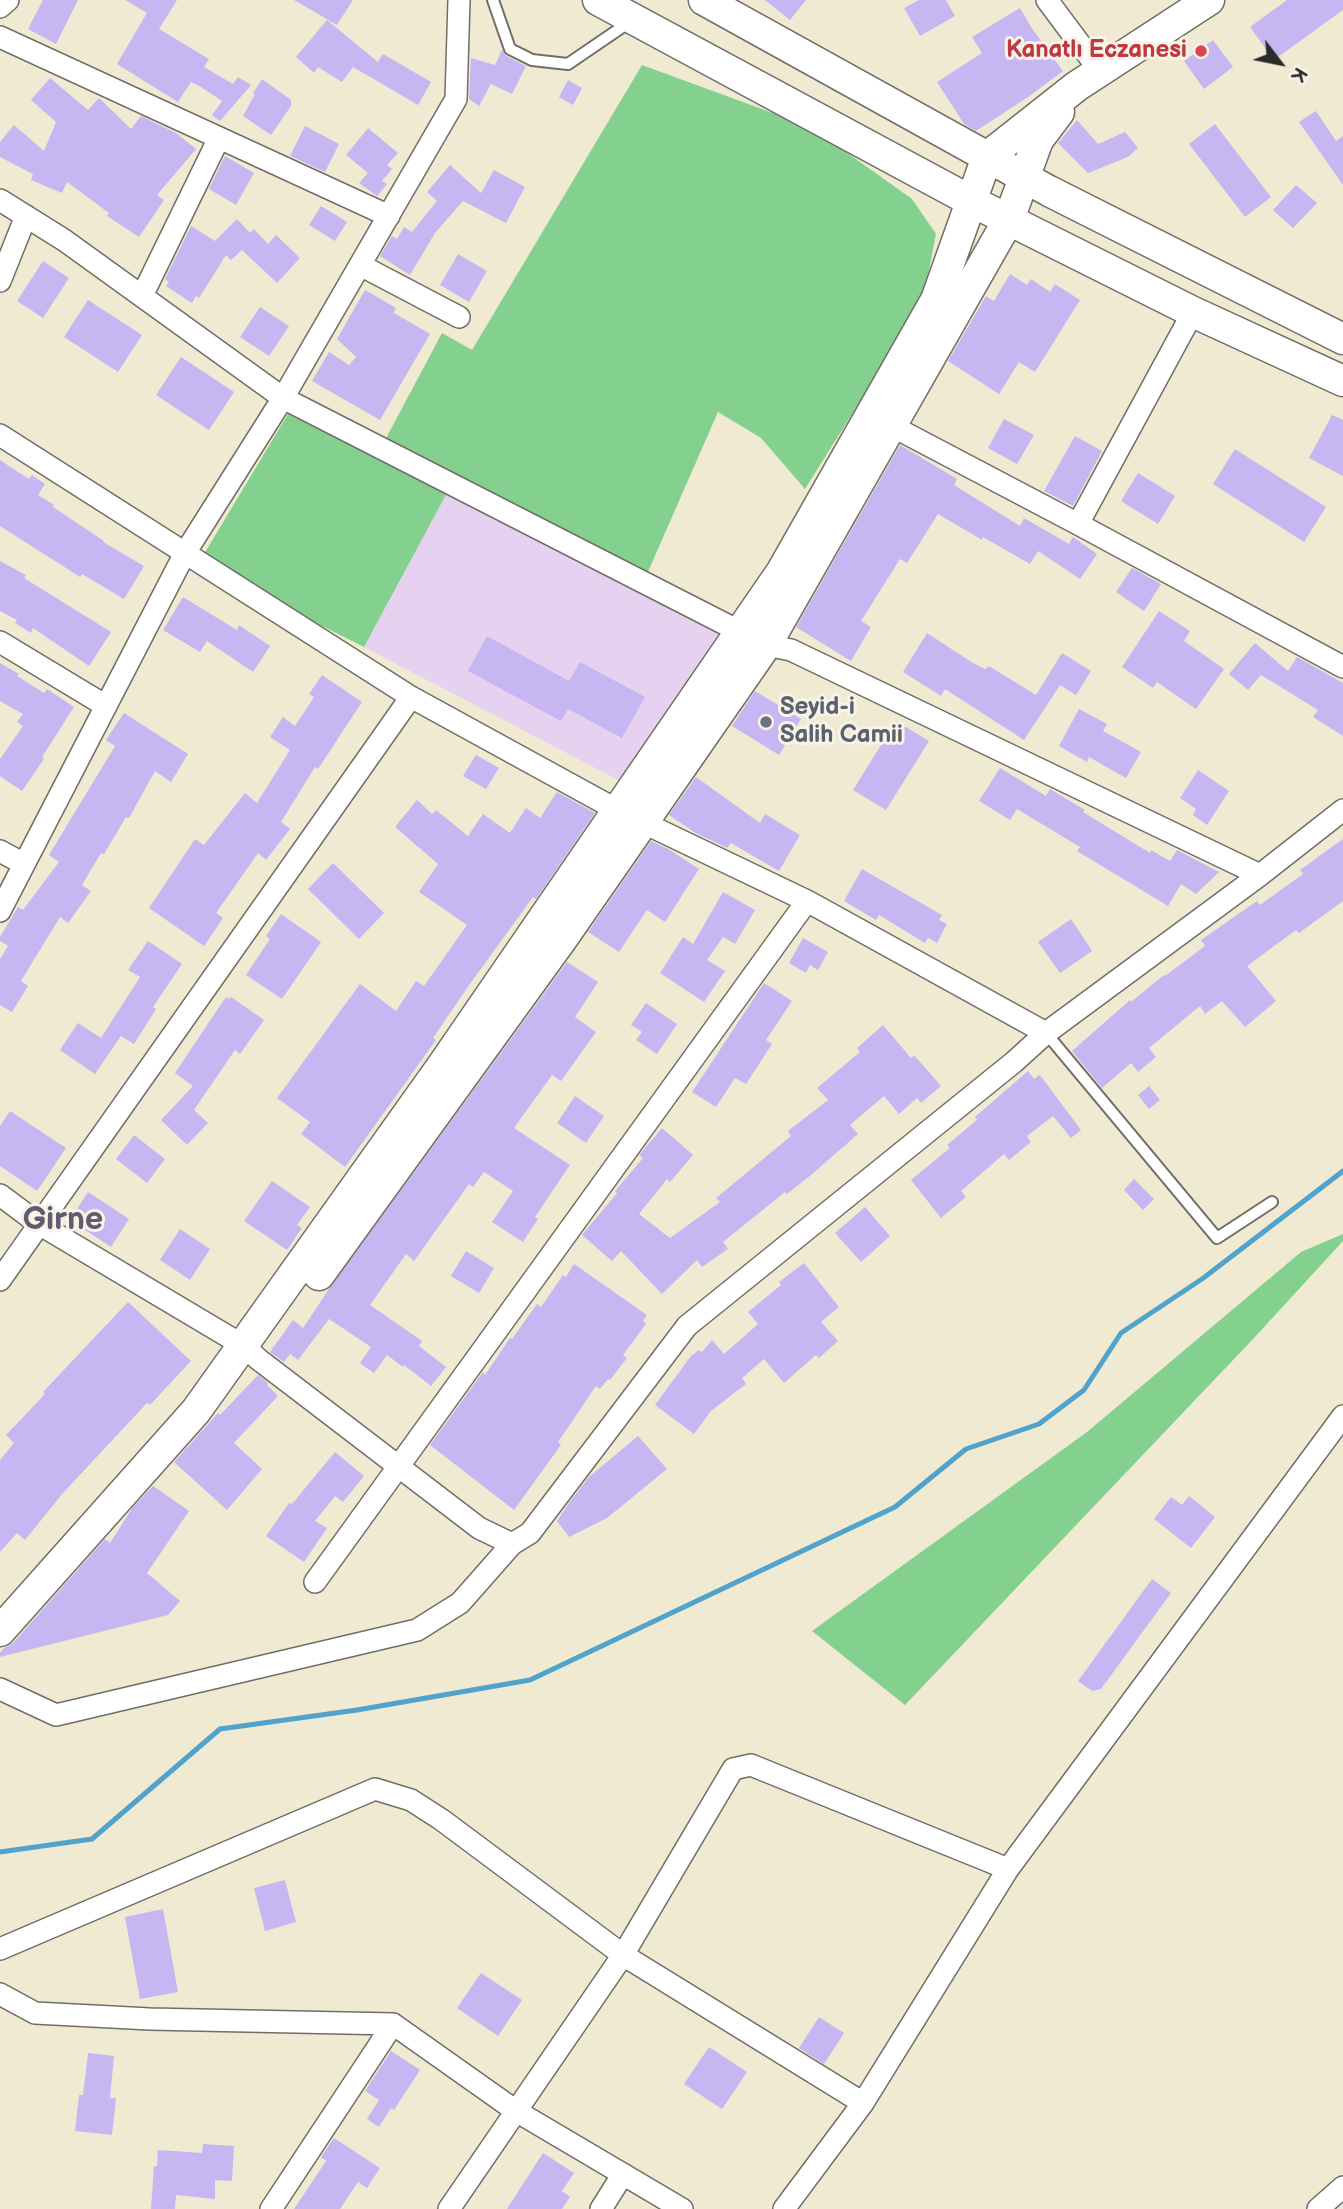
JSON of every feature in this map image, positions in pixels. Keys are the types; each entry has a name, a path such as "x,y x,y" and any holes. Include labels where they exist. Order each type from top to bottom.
{"street":[{"path":"0,7 8,0"},
{"path":"0,911 186,553 283,398 456,99 459,0"},
{"path":"598,0 971,201 1193,312 1343,381"},
{"path":"704,0 1025,178 1343,339"},
{"path":"1047,0 1088,78"},
{"path":"879,422 936,300 987,157 1088,78 1209,0"},
{"path":"0,37 389,216"},
{"path":"0,1630 251,1353 562,939 630,816 753,638 879,422 1009,219 1038,140 1088,78"},
{"path":"142,296 219,138"},
{"path":"0,200 64,240 283,398 753,638 791,650 1260,875"},
{"path":"0,281 26,216"},
{"path":"360,265 459,317"},
{"path":"1078,524 1193,312"},
{"path":"879,422 1078,524 1343,667"},
{"path":"0,435 411,697 630,816 807,901 1046,1033"},
{"path":"0,642 106,706"},
{"path":"0,1280 411,697"},
{"path":"0,1689 56,1714 417,1630 460,1603 512,1544 530,1533 687,1326 1014,1062 1046,1033 1260,875 1343,810"},
{"path":"0,851 24,864"},
{"path":"315,1582 807,901"},
{"path":"0,1195 39,1224 251,1353 479,1528 512,1544"},
{"path":"784,2209 863,2104 1008,1868 1343,1416"},
{"path":"449,2209 623,1955 733,1769 751,1765 1008,1868"},
{"path":"0,1949 375,1789 411,1800 442,1820 623,1955 863,2104"},
{"path":"0,1994 35,2013 150,2019 393,2024 516,2111 682,2209"},
{"path":"271,2209 393,2024"},
{"path":"601,2209 623,2174"},
{"path":"1318,2209 1343,2187"}],"lane":[{"path":"492,0 510,49 532,60 568,64 633,19"},
{"path":"1046,1033 1217,1238 1272,1202"}],"shaded area":[{"path":"454,480 733,619 622,782 364,647"}],"green space":[{"path":"642,65 811,127 912,199 936,234 923,301 805,489 761,438 718,412 647,574 454,480 364,647 198,564 288,414 376,457 442,333 472,350"},
{"path":"1343,1234 1343,1241 1254,1338 905,1705 812,1631 1087,1432 1301,1252"}],"building":[{"path":"43,0 78,0 56,44 28,29"},
{"path":"125,0 177,0 159,29 209,59 204,67 233,84 238,77 251,85 220,121 212,115 222,101 201,87 191,82 178,102 117,64 147,13"},
{"path":"294,0 353,0 337,25"},
{"path":"765,0 806,0 790,20"},
{"path":"919,0 946,0 955,16 920,36 904,8"},
{"path":"1287,0 1343,0 1343,10 1274,60 1250,27"},
{"path":"1020,8 1063,71 976,131 964,124 937,82 982,53 972,37"},
{"path":"327,20 378,62 383,54 431,82 418,105 353,67 342,82 318,67 314,73 296,57"},
{"path":"1213,40 1233,67 1204,89 1184,61"},
{"path":"502,50 506,56 526,66 512,94 491,84 479,106 469,99 471,58 495,65"},
{"path":"50,78 88,110 99,98 131,129 141,116 176,133 196,149 157,195 164,200 139,237 107,216 109,213 67,182 62,193 31,180 33,174 0,157 0,142 14,125 44,151 56,122 31,100"},
{"path":"262,79 291,100 291,106 271,135 243,116"},
{"path":"568,80 582,88 573,105 559,97"},
{"path":"1316,111 1336,141 1343,136 1343,185 1299,122"},
{"path":"1077,120 1098,144 1125,132 1138,148 1128,157 1088,173 1058,143"},
{"path":"1215,124 1271,197 1245,217 1189,144"},
{"path":"305,126 339,144 325,172 290,156"},
{"path":"368,128 398,153 387,165 392,169 382,181 387,184 377,196 359,183 368,173 346,155"},
{"path":"225,156 254,173 236,205 209,189"},
{"path":"450,165 481,193 494,170 525,187 506,223 463,201 435,233 410,275 380,256 392,236 397,239 404,227 412,232 437,201 427,192"},
{"path":"1296,185 1317,203 1293,228 1273,210"},
{"path":"321,206 347,222 335,241 309,225"},
{"path":"237,219 250,233 254,229 268,244 276,235 300,258 277,283 242,250 231,260 226,255 199,298 196,296 192,303 166,286 169,282 165,279 191,226 215,241"},
{"path":"458,254 487,271 469,302 440,285"},
{"path":"43,261 69,278 43,318 17,301"},
{"path":"1010,274 1027,285 1031,279 1050,292 1055,284 1080,300 1035,372 1019,362 999,394 948,361 986,296 994,301"},
{"path":"365,290 396,308 394,313 430,334 380,420 312,381 329,352 349,365 356,357 337,339"},
{"path":"88,300 142,335 118,372 64,337"},
{"path":"260,307 289,326 269,356 240,337"},
{"path":"181,357 234,392 209,430 156,395"},
{"path":"1332,415 1343,420 1343,476 1309,458"},
{"path":"1004,419 1034,435 1017,464 988,448"},
{"path":"1075,436 1102,451 1073,506 1044,491"},
{"path":"900,445 957,479 954,485 1020,526 1024,518 1069,544 1073,537 1097,554 1080,579 1038,551 1030,564 938,514 907,563 900,559 861,621 871,627 851,661 796,627"},
{"path":"1235,449 1326,507 1304,542 1213,484"},
{"path":"0,460 29,479 32,475 45,484 38,495 103,542 144,566 124,599 82,574 80,577 0,526"},
{"path":"1138,473 1175,496 1158,524 1121,501"},
{"path":"0,561 26,575 24,578 111,632 89,666 33,628 31,633 15,623 17,620 0,611"},
{"path":"1132,568 1161,584 1144,611 1116,592"},
{"path":"183,597 237,630 239,625 270,646 253,672 207,641 200,652 163,630"},
{"path":"1159,611 1190,631 1184,641 1224,669 1196,709 1157,682 1153,688 1122,667"},
{"path":"927,633 973,663 985,669 989,666 1036,695 1062,653 1091,671 1076,695 1060,685 1024,740 945,689 941,696 903,672"},
{"path":"487,636 569,681 580,662 645,697 622,738 568,709 561,721 468,671"},
{"path":"1255,643 1288,671 1297,657 1343,683 1343,736 1313,717 1318,710 1261,675 1248,690 1229,674"},
{"path":"0,663 44,693 47,689 74,707 22,791 0,776 0,759 23,726 17,722 23,714 0,701"},
{"path":"322,675 362,702 318,769 315,767 281,822 290,829 266,860 258,853 216,913 223,918 204,946 149,908 195,839 204,845 245,793 257,803 290,750 270,737 283,717 295,726 314,697 309,694"},
{"name":"Seyid-i Salih Camii","path":"755,691 801,719 779,755 732,726"},
{"path":"1079,709 1107,724 1103,731 1141,752 1126,778 1089,757 1087,762 1059,746"},
{"path":"124,713 188,754 171,782 155,771 129,818 126,817 82,885 91,891 68,923 60,917 21,981 28,986 12,1012 0,1005 0,959 8,946 0,941 0,937 18,907 23,910 59,862 49,855 115,746 106,740"},
{"path":"896,721 929,741 886,810 853,790"},
{"path":"476,755 499,768 486,789 463,776"},
{"path":"1000,768 1046,796 1050,789 1150,853 1151,850 1170,861 1177,850 1219,872 1196,894 1181,884 1168,906 1077,851 1080,847 1017,809 1010,820 979,801"},
{"path":"1198,770 1229,791 1207,825 1193,815 1196,809 1180,798"},
{"path":"696,777 760,823 765,814 800,835 779,871 731,843 727,848 694,832 669,815"},
{"path":"557,792 595,813 536,899 533,897 467,988 433,1038 436,1040 345,1167 301,1134 310,1122 277,1098 360,984 396,1011 416,981 424,986 467,925 419,892 438,864 395,827 417,800 432,814 436,810 468,836 483,814 510,833 526,808 540,818"},
{"path":"1343,839 1343,901 1299,933 1296,930 1247,966 1276,1001 1245,1027 1222,1001 1205,1014 1200,1006 1149,1048 1156,1057 1138,1072 1131,1063 1102,1088 1072,1051 1130,1000 1131,1002 1205,946 1201,940 1257,901 1260,905 1303,874 1300,870"},
{"path":"651,841 699,869 665,922 647,910 619,952 588,932"},
{"path":"333,863 384,913 359,939 308,889"},
{"path":"862,869 942,915 939,920 947,924 937,943 928,938 925,943 879,915 876,920 844,901"},
{"path":"723,892 755,910 735,944 723,937 707,960 725,971 704,1002 660,973 683,937 693,944"},
{"path":"281,914 321,942 282,999 246,975 270,939 266,936"},
{"path":"1071,919 1092,951 1060,973 1038,942"},
{"path":"803,938 828,952 818,970 810,965 806,973 789,963"},
{"path":"148,941 182,964 153,1007 156,1009 134,1044 121,1036 95,1074 60,1050 78,1023 101,1038 140,977 128,970"},
{"path":"567,962 598,982 575,1017 596,1032 561,1081 552,1075 514,1128 570,1165 535,1217 538,1219 523,1242 492,1222 513,1191 484,1172 473,1187 469,1184 414,1261 406,1254 370,1305 422,1341 419,1346 446,1367 431,1386 387,1355 374,1373 360,1363 371,1347 329,1319 298,1360 290,1354 284,1362 270,1352 293,1320 303,1328"},
{"path":"764,983 792,1001 766,1040 772,1044 746,1084 735,1078 716,1107 692,1092"},
{"path":"226,997 231,997 264,1020 240,1054 235,1050 194,1110 208,1123 187,1145 161,1120 193,1086 175,1073"},
{"path":"646,1003 677,1024 657,1054 636,1040 642,1032 631,1025"},
{"path":"883,1025 911,1058 914,1055 941,1086 921,1103 917,1098 899,1114 884,1096 850,1125 858,1134 811,1175 787,1194 785,1192 723,1242 728,1249 702,1267 697,1260 662,1294 621,1251 612,1261 582,1235 617,1193 615,1191 643,1158 639,1155 662,1128 693,1155 670,1182 667,1179 639,1214 670,1238 720,1202 716,1198 791,1136 788,1131 828,1100 817,1088 860,1052 857,1048"},
{"path":"1028,1071 1034,1079 1040,1075 1081,1130 1071,1138 1053,1116 1027,1136 1031,1142 1009,1160 1004,1154 961,1191 966,1197 941,1218 911,1180 950,1148 947,1145 977,1120 975,1117"},
{"path":"1149,1086 1160,1100 1149,1109 1138,1095"},
{"path":"575,1096 604,1116 586,1143 557,1123"},
{"path":"10,1111 66,1148 37,1191 0,1166 0,1126"},
{"path":"134,1135 165,1159 147,1183 116,1159"},
{"path":"1134,1179 1154,1199 1143,1210 1124,1190"},
{"path":"272,1181 310,1207 297,1225 302,1228 287,1250 244,1221"},
{"path":"88,1192 129,1219 111,1247 70,1220"},
{"path":"865,1207 890,1236 861,1262 835,1233"},
{"path":"180,1229 210,1249 190,1280 160,1260"},
{"path":"466,1251 494,1268 479,1293 451,1276"},
{"path":"804,1263 839,1307 821,1322 838,1341 819,1358 816,1355 784,1383 764,1359 742,1378 746,1384 711,1411 694,1434 655,1405 691,1356 699,1350 702,1352 712,1340 724,1354 758,1324 748,1312 781,1285 779,1282"},
{"path":"574,1264 647,1315 643,1321 646,1324 623,1355 627,1358 610,1380 600,1389 596,1386 558,1442 561,1445 514,1510 430,1445 537,1304 541,1307"},
{"path":"128,1302 191,1361 150,1405 147,1403 63,1493 25,1540 17,1533 0,1552 0,1460 14,1443 6,1435"},
{"path":"258,1375 278,1396 234,1443 262,1469 227,1510 174,1462 218,1413 220,1415"},
{"path":"638,1436 667,1469 607,1518 569,1537 557,1521 569,1503 589,1477"},
{"path":"335,1452 364,1476 343,1502 335,1496 315,1521 327,1528 304,1562 266,1536 289,1503 292,1504"},
{"path":"153,1486 189,1511 147,1573 180,1601 168,1615 0,1657 4,1648 13,1643 105,1539 110,1543 133,1507"},
{"path":"1189,1496 1215,1517 1191,1548 1154,1519 1171,1497 1182,1505"},
{"path":"1152,1579 1171,1593 1101,1689 1092,1691 1078,1681"},
{"path":"285,1880 296,1922 265,1931 254,1888"},
{"path":"163,1909 178,1992 140,1999 125,1917"},
{"path":"481,1973 522,2000 498,2036 457,2008"},
{"path":"819,2017 844,2033 824,2064 799,2048"},
{"path":"709,2047 747,2072 722,2109 684,2084"},
{"path":"391,2051 420,2070 394,2110 391,2108 379,2127 367,2119 379,2100 365,2091"},
{"path":"88,2053 114,2056 110,2098 116,2098 112,2135 75,2131"},
{"path":"334,2138 380,2168 367,2188 358,2182 340,2209 294,2209 326,2161 321,2157"},
{"path":"203,2144 234,2146 232,2181 215,2180 215,2199 176,2195 175,2209 151,2209 158,2150 202,2153"},
{"path":"543,2153 574,2173 562,2191 570,2197 562,2209 507,2209"}],"waterway":[{"path":"0,1852 92,1839 220,1729 357,1710 530,1680 895,1507 966,1449 1039,1424 1084,1390 1121,1333 1202,1279 1343,1171"}],"place":[{"name":"Kanatlı Eczanesi","path":"1201,51"},
{"name":"Seyid-i Salih Camii","path":"766,722"}],"district":[{"name":"Girne","path":"63,1221"}]}
